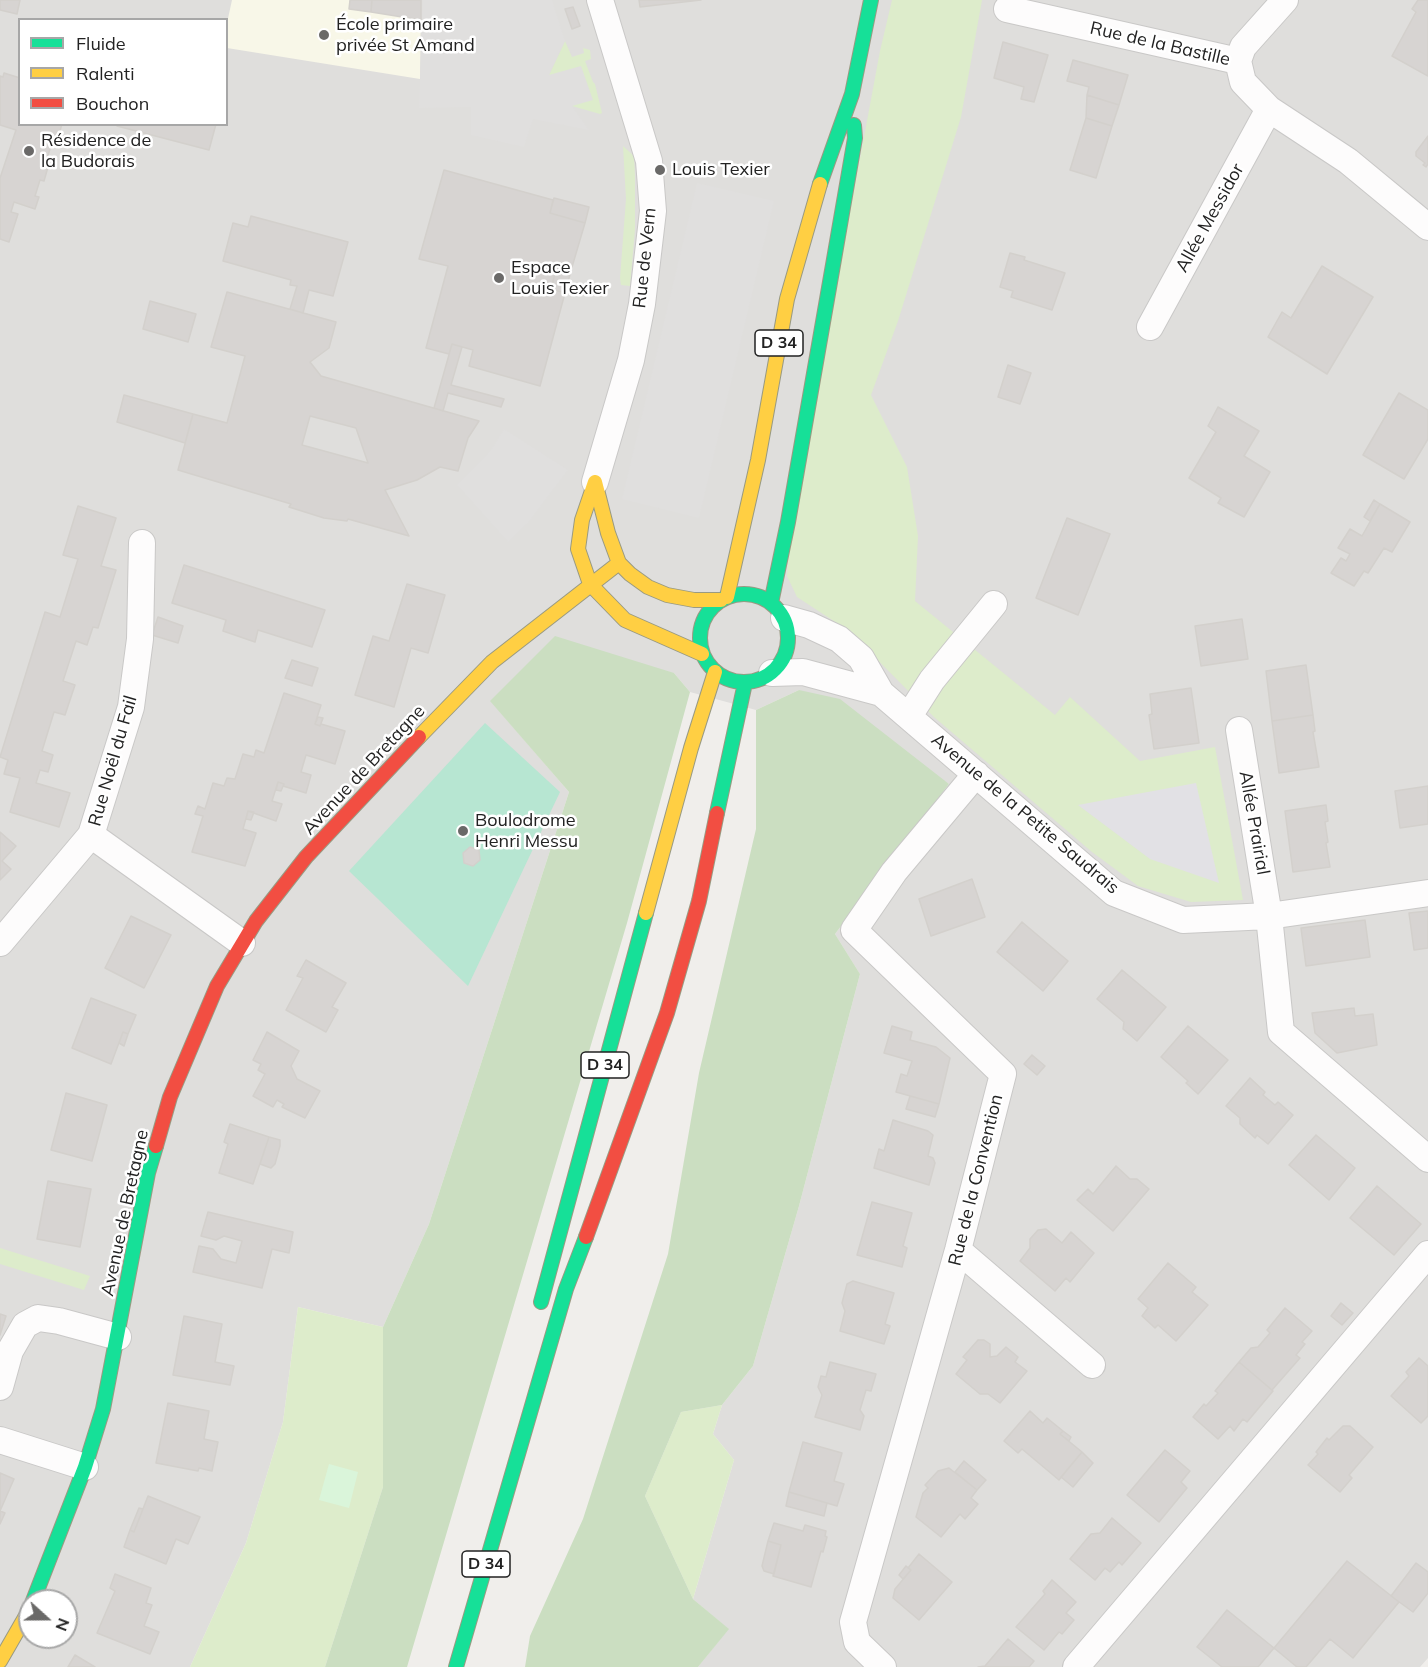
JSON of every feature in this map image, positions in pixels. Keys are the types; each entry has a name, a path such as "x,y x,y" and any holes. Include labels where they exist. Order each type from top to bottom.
{"main road":[{"name":"D 34","path":"724,599 758,460 787,299 819,188 852,94 871,0"},
{"name":"D 34","path":"777,611 788,522 855,138 852,94"},
{"path":"595,482 608,533 619,563 648,587 667,595 694,600 724,599 742,594 757,596 777,611 788,632 787,647 782,661 772,673 760,680 745,683 729,681 715,672 702,654 700,636 704,618 711,608 724,599"},
{"name":"Rue de Vern","path":"595,482 582,520 578,549 591,584 625,620 702,654"},
{"path":"591,584 619,563"},
{"name":"Avenue de Bretagne","path":"38,1589 85,1467 103,1408 148,1173 170,1097 217,986 256,921 306,857 492,662 591,584"},
{"name":"D 34","path":"536,1318 685,770 715,672"},
{"name":"D 34","path":"456,1667 566,1289 667,1013 699,901 745,683"},
{"name":"D 34","path":"511,1430 516,1461"},
{"path":"0,1661 18,1633"}],"street":[{"name":"Rue de Vern","path":"595,482 631,360 642,304 653,211 649,161 600,0"},
{"path":"1239,61 1243,47 1284,0"},
{"name":"Rue de la Bastille","path":"1007,9 1239,61 1243,82 1269,109 1348,161 1428,227"},
{"name":"Allée Messidor","path":"1150,327 1269,109"},
{"name":"Rue Noël du Fail","path":"91,835 131,707 140,639 142,543"},
{"path":"909,716 932,680 994,604"},
{"name":"Avenue de la Petite Saudrais","path":"777,611 839,639 861,658 881,693 1114,893 1183,920 1269,916 1428,893"},
{"name":"Avenue de la Petite Saudrais","path":"772,673 803,672 881,693"},
{"name":"Allée Prairial","path":"1239,730 1269,916 1281,1032 1428,1159"},
{"name":"Rue de la Convention","path":"883,1667 857,1642 853,1622 958,1250 1003,1074 854,930 894,872 976,774"},
{"path":"0,943 91,835 242,943"},
{"path":"958,1250 1092,1365"},
{"path":"1076,1667 1428,1254"},
{"path":"0,1387 10,1351 25,1325 38,1318 59,1321 118,1337"},
{"path":"0,1440 85,1467"}],"shaded area":[{"path":"0,0 1428,0 1428,1658 1420,1667 698,1667 728,1629 693,1599 734,1460 713,1434 722,1405 753,1366 799,1206 860,974 835,934 949,784 799,690 756,710 690,692 674,673 491,701 569,792 429,1224 383,1327 298,1307 283,1422 246,1543 190,1667 0,1667"},
{"name":"École primaire privée St Amand","path":"232,0 421,0 420,79 228,48 228,18"},
{"path":"423,0 552,0 565,41 549,75 581,66 593,100 572,106 589,130 533,119 524,147 471,135 471,107 419,108"},
{"path":"697,183 774,201 699,518 622,499"},
{"path":"504,429 568,470 528,523 508,542 457,485 491,450"},
{"path":"1196,783 1219,883 1150,859 1078,805"}],"green space":[{"path":"892,0 982,0 961,117 898,321 871,395 907,467 918,536 915,601 1055,715 1070,697 1140,761 1215,747 1243,900 1191,902 1138,886 1092,852 934,717 849,631 797,597 787,576 790,535 880,51"},
{"path":"565,41 572,57 584,53 583,48 590,50 591,59 585,61 595,84 602,113 600,114 572,106 549,75"},
{"path":"623,146 634,156 635,229 630,286 621,285 620,278 626,199"},
{"path":"555,636 674,673 690,692 627,923 407,1667 325,1667 383,1487 383,1327 429,1224 569,792 490,701"},
{"path":"799,690 840,699 949,784 835,934 860,974 799,1206 753,1366 722,1405 681,1412 645,1496 693,1599 729,1629 698,1667 525,1667 530,1636 583,1519 668,1254 699,1073 756,829 756,710"},
{"name":"Boulodrome Henri Messu","path":"485,723 560,792 468,986 349,871"},
{"path":"0,1248 90,1276 84,1290 0,1264"},
{"path":"298,1307 383,1327 383,1487 325,1667 190,1667 246,1543 283,1422"},
{"path":"722,1405 713,1434 734,1460 693,1599 645,1496 681,1412"},
{"path":"329,1464 358,1472 349,1508 319,1500"}],"building":[{"path":"0,0 20,0 17,14 0,10"},
{"path":"350,0 372,0 371,12 349,9"},
{"path":"372,0 421,0 421,20 371,12"},
{"path":"639,0 701,0 640,7"},
{"path":"1418,0 1428,0 1428,76 1392,56 1416,12 1412,9"},
{"path":"573,7 580,26 572,29 565,9"},
{"path":"1003,42 1048,55 1034,102 1021,99 1024,87 994,78"},
{"path":"1073,60 1128,75 1119,105 1087,95 1089,87 1067,81"},
{"name":"Résidence de la Budorais","path":"4,73 18,77 18,126 61,126 56,144 52,142 44,181 40,180 35,196 39,197 35,209 14,202 11,212 18,214 9,242 0,239 0,178 16,130 0,125 0,76 3,77"},
{"path":"1087,95 1119,105 1112,126 1086,118"},
{"path":"1086,118 1112,126 1096,178 1070,170"},
{"path":"117,126 215,126 209,150"},
{"path":"1428,136 1428,164 1426,167 1423,165 1425,163 1416,156 1416,152"},
{"name":"Espace Louis Texier","path":"444,170 553,200 550,213 585,223 572,267 558,262 551,289 565,293 540,386 469,366 473,350 452,344 449,354 426,348 448,266 419,259"},
{"path":"554,198 589,207 585,223 550,213"},
{"path":"251,216 348,242 333,296 309,290 303,313 290,309 297,286 290,285 291,280 223,261 233,223 248,227"},
{"path":"1010,253 1065,273 1052,310 1011,297 1013,291 1000,287"},
{"path":"558,262 572,267 565,293 551,289"},
{"path":"1322,266 1373,297 1327,374 1268,337 1282,312 1291,318"},
{"path":"227,292 336,322 329,348 310,362 321,376 479,421 468,438 458,471 440,467 417,480 385,490 409,536 348,519 347,521 324,518 289,507 291,504 178,470 193,414 227,423 245,356 211,347","holes":["310,416 356,428 368,463 302,445"]},
{"path":"150,301 196,314 188,342 143,329"},
{"path":"452,344 462,347 451,385 504,399 501,407 448,393 443,411 434,408"},
{"path":"1008,365 1031,373 1020,404 998,397"},
{"path":"1399,393 1428,410 1428,439 1404,479 1363,455"},
{"path":"124,395 193,414 185,443 117,422"},
{"path":"1218,407 1259,431 1244,456 1270,472 1244,517 1218,503 1221,498 1189,478 1216,432 1208,426"},
{"path":"1374,500 1380,504 1370,521 1364,517"},
{"path":"1380,504 1410,522 1392,552 1384,548 1368,573 1364,571 1354,586 1331,573 1341,558 1346,561 1350,554 1338,548 1350,529 1362,536"},
{"path":"78,506 116,518 101,566 116,570 98,628 93,627 87,645 76,641 63,681 75,685 65,715 54,712 42,751 53,755 48,772 40,770 36,783 70,793 59,827 10,812 20,778 4,774 8,760 0,757 45,612 60,617 78,559 63,555"},
{"path":"1067,518 1110,534 1078,615 1036,598"},
{"path":"184,565 325,610 312,647 258,630 255,642 223,631 226,620 172,603"},
{"path":"407,584 445,595 428,653 411,648 394,707 355,695 373,636 389,641"},
{"path":"158,617 183,626 178,643 152,635"},
{"path":"1242,619 1248,659 1201,666 1195,626"},
{"path":"292,660 318,668 312,686 285,678"},
{"path":"1306,665 1313,715 1272,721 1266,671"},
{"path":"1191,688 1199,743 1154,749 1149,715 1152,714 1150,694"},
{"path":"284,693 321,705 315,724 345,731 335,764 306,755 301,772 311,775 306,793 283,786 284,784 278,782 272,801 282,804 276,821 248,811 243,829 256,833 245,866 192,852 203,816 195,814 198,806 205,809 213,783 224,786 227,778 235,779 243,754 254,757 256,750 264,753"},
{"path":"1313,715 1315,731 1313,732 1319,767 1279,773 1272,721"},
{"path":"318,717 323,718 320,726 315,724"},
{"path":"278,782 284,784 281,791 276,790"},
{"path":"1428,786 1428,824 1400,828 1395,791"},
{"path":"1326,805 1328,821 1325,822 1328,842 1326,843 1330,867 1293,872 1285,811"},
{"path":"248,811 254,812 251,820 246,819"},
{"path":"0,832 16,846 2,861 11,869 0,880"},
{"path":"470,847 479,850 480,860 473,866 464,863 463,853"},
{"path":"972,879 985,917 931,936 919,899"},
{"path":"1428,911 1428,948 1414,950 1409,913"},
{"path":"131,916 171,935 144,988 105,968"},
{"path":"1365,920 1370,957 1306,966 1301,928"},
{"path":"1022,922 1068,961 1043,991 997,952"},
{"path":"306,960 346,983 332,1007 338,1010 326,1032 286,1010 303,978 297,976"},
{"path":"1122,970 1166,1007 1137,1041 1123,1029 1124,1022 1097,999"},
{"path":"91,998 136,1015 128,1034 123,1032 111,1064 72,1048"},
{"path":"1354,1008 1355,1016 1373,1014 1377,1045 1337,1053 1315,1033 1312,1013"},
{"path":"892,1026 912,1032 910,1040 936,1047 950,1058 939,1104 896,1092 901,1074 907,1076 912,1061 884,1053"},
{"path":"1188,1026 1228,1060 1198,1094 1186,1083 1188,1081 1161,1057"},
{"path":"123,1032 128,1034 124,1046 119,1043"},
{"path":"267,1032 299,1051 291,1066 297,1079 320,1091 305,1118 282,1107 284,1104 277,1100 273,1107 253,1096 265,1074 258,1070 261,1064 253,1060"},
{"path":"1032,1055 1045,1066 1037,1075 1024,1064"},
{"path":"1250,1078 1265,1092 1263,1095 1275,1105 1278,1102 1293,1115 1268,1144 1257,1135 1255,1138 1240,1124 1240,1118 1226,1106"},
{"path":"66,1093 107,1105 92,1161 51,1150"},
{"path":"910,1096 939,1104 935,1117 906,1109"},
{"path":"893,1120 928,1131 933,1135 928,1156 933,1158 935,1163 929,1185 874,1168 879,1149 884,1151"},
{"path":"230,1124 269,1137 253,1184 219,1173 228,1144 224,1142"},
{"path":"1316,1135 1355,1168 1329,1200 1289,1165"},
{"path":"269,1137 280,1140 275,1164 271,1168 260,1164"},
{"path":"1116,1166 1130,1179 1137,1179 1149,1189 1113,1231 1077,1200 1088,1189 1093,1194"},
{"path":"48,1181 91,1189 80,1247 37,1239"},
{"path":"1377,1186 1421,1224 1394,1255 1350,1218"},
{"path":"872,1202 912,1213 903,1246 907,1248 902,1267 857,1255"},
{"path":"208,1212 293,1232 289,1253 272,1249 262,1288 193,1272 199,1246 213,1249 221,1259 236,1263 242,1241 224,1236 216,1240 201,1236"},
{"path":"1046,1229 1062,1243 1071,1232 1094,1253 1070,1282 1066,1278 1055,1291 1020,1261 1030,1248 1030,1239 1038,1230"},
{"path":"1168,1263 1196,1287 1192,1292 1208,1305 1176,1341 1158,1325 1155,1328 1142,1316 1148,1308 1138,1299"},
{"path":"853,1281 894,1293 885,1324 890,1326 884,1344 840,1331 845,1311 842,1303 847,1284"},
{"path":"1341,1303 1353,1313 1342,1325 1331,1316"},
{"path":"1285,1308 1312,1331 1302,1342 1305,1344 1296,1355 1300,1358 1272,1390 1239,1362 1251,1348 1258,1347 1270,1333 1267,1330"},
{"path":"0,1314 6,1316 0,1335"},
{"path":"184,1316 222,1324 215,1362 234,1366 230,1385 173,1375"},
{"path":"978,1340 984,1340 990,1344 990,1357 997,1356 1006,1347 1018,1357 1015,1362 1027,1371 1000,1403 988,1394 980,1394 956,1374 967,1360 963,1357"},
{"path":"1419,1358 1428,1366 1428,1416 1421,1423 1391,1396 1409,1376 1406,1372"},
{"path":"830,1362 876,1374 871,1391 866,1390 860,1410 864,1416 860,1430 815,1417 822,1395 818,1387 821,1376 826,1377"},
{"path":"1239,1362 1273,1391 1247,1422 1243,1419 1234,1431 1230,1426 1218,1439 1193,1417 1218,1393 1215,1391"},
{"path":"168,1403 209,1411 204,1439 218,1442 212,1471 199,1468 198,1471 156,1463"},
{"path":"1030,1411 1043,1423 1047,1418 1063,1431 1060,1434 1082,1452 1059,1480 1022,1449 1018,1453 1004,1441"},
{"path":"1343,1426 1350,1426 1373,1447 1349,1475 1352,1478 1340,1492 1308,1465 1318,1454 1316,1452 1327,1438 1329,1440"},
{"path":"1063,1431 1071,1437 1069,1441 1060,1434"},
{"path":"803,1442 842,1453 834,1481 844,1484 837,1506 789,1492"},
{"path":"1165,1450 1190,1471 1181,1482 1187,1488 1159,1522 1127,1495"},
{"path":"1082,1452 1093,1463 1073,1487 1061,1477"},
{"path":"964,1461 986,1480 977,1490 955,1472"},
{"path":"949,1468 977,1490 971,1498 978,1504 965,1519 960,1514 941,1537 916,1517 923,1493 928,1488 925,1485 938,1471"},
{"path":"0,1473 14,1479 0,1511"},
{"path":"789,1492 827,1503 824,1516 786,1506"},
{"path":"148,1496 200,1517 188,1544 176,1539 166,1564 124,1547 130,1530 134,1532"},
{"path":"139,1508 143,1509 134,1532 130,1530"},
{"path":"0,1511 5,1513 0,1524"},
{"path":"1112,1518 1141,1543 1122,1565 1119,1562 1110,1572 1105,1568 1095,1580 1070,1559 1091,1534 1100,1533"},
{"path":"774,1523 803,1531 805,1525 826,1531 825,1536 827,1537 823,1552 821,1551 811,1587 773,1576 781,1545 768,1541"},
{"path":"768,1541 781,1545 774,1574 764,1571 762,1566"},
{"path":"919,1554 952,1582 919,1620 893,1598 895,1589 911,1570 908,1568"},
{"path":"1347,1561 1399,1602 1353,1658 1330,1639 1306,1667 1297,1667 1274,1648"},
{"path":"1416,1563 1428,1572 1428,1593 1413,1612 1391,1596"},
{"path":"906,1566 911,1570 903,1579 899,1575"},
{"path":"115,1574 151,1588 146,1603 152,1605 144,1626 159,1632 150,1654 97,1633 115,1591 110,1588"},
{"path":"1052,1580 1076,1602 1066,1613 1074,1620 1062,1634 1059,1632 1044,1650 1016,1627 1045,1594 1043,1591"},
{"path":"1227,1610 1274,1648 1258,1667 1222,1667 1197,1647"},
{"path":"1008,1639 1034,1661 1029,1667 978,1667 985,1666"},
{"path":"75,1655 95,1667 68,1667"}],"traffic: fast":[{"path":"820,184 852,94 871,0"},
{"path":"771,603 788,522 833,265 855,138 854,125"},
{"path":"744,594 769,601 781,613 788,638 781,663 769,675 744,682 719,675 707,663 700,638 707,613 719,601 744,594"},
{"path":"717,813 745,683"},
{"path":"541,1302 646,913"},
{"path":"38,1589 85,1467 103,1409 148,1173 156,1146"},
{"path":"456,1667 566,1289 586,1237"}],"traffic: slow":[{"path":"727,597 758,460 787,299 820,184"},
{"path":"595,482 582,520 578,549 590,584 625,620 702,654"},
{"path":"595,482 608,533 619,563 630,574 648,587 667,595 694,600 721,600"},
{"path":"419,737 492,662 619,563"},
{"path":"646,913 691,748 715,672"},
{"path":"0,1661 18,1630"}],"traffic: jam":[{"path":"156,1146 170,1097 217,986 256,921 306,857 419,737"},
{"path":"586,1237 667,1013 699,901 717,813"}],"place":[{"name":"École primaire privée St Amand","path":"324,35"},
{"name":"Résidence de la Budorais","path":"29,151"},
{"name":"Louis Texier","path":"660,170"},
{"name":"Espace Louis Texier","path":"499,278"},
{"name":"Boulodrome Henri Messu","path":"463,831"}]}
